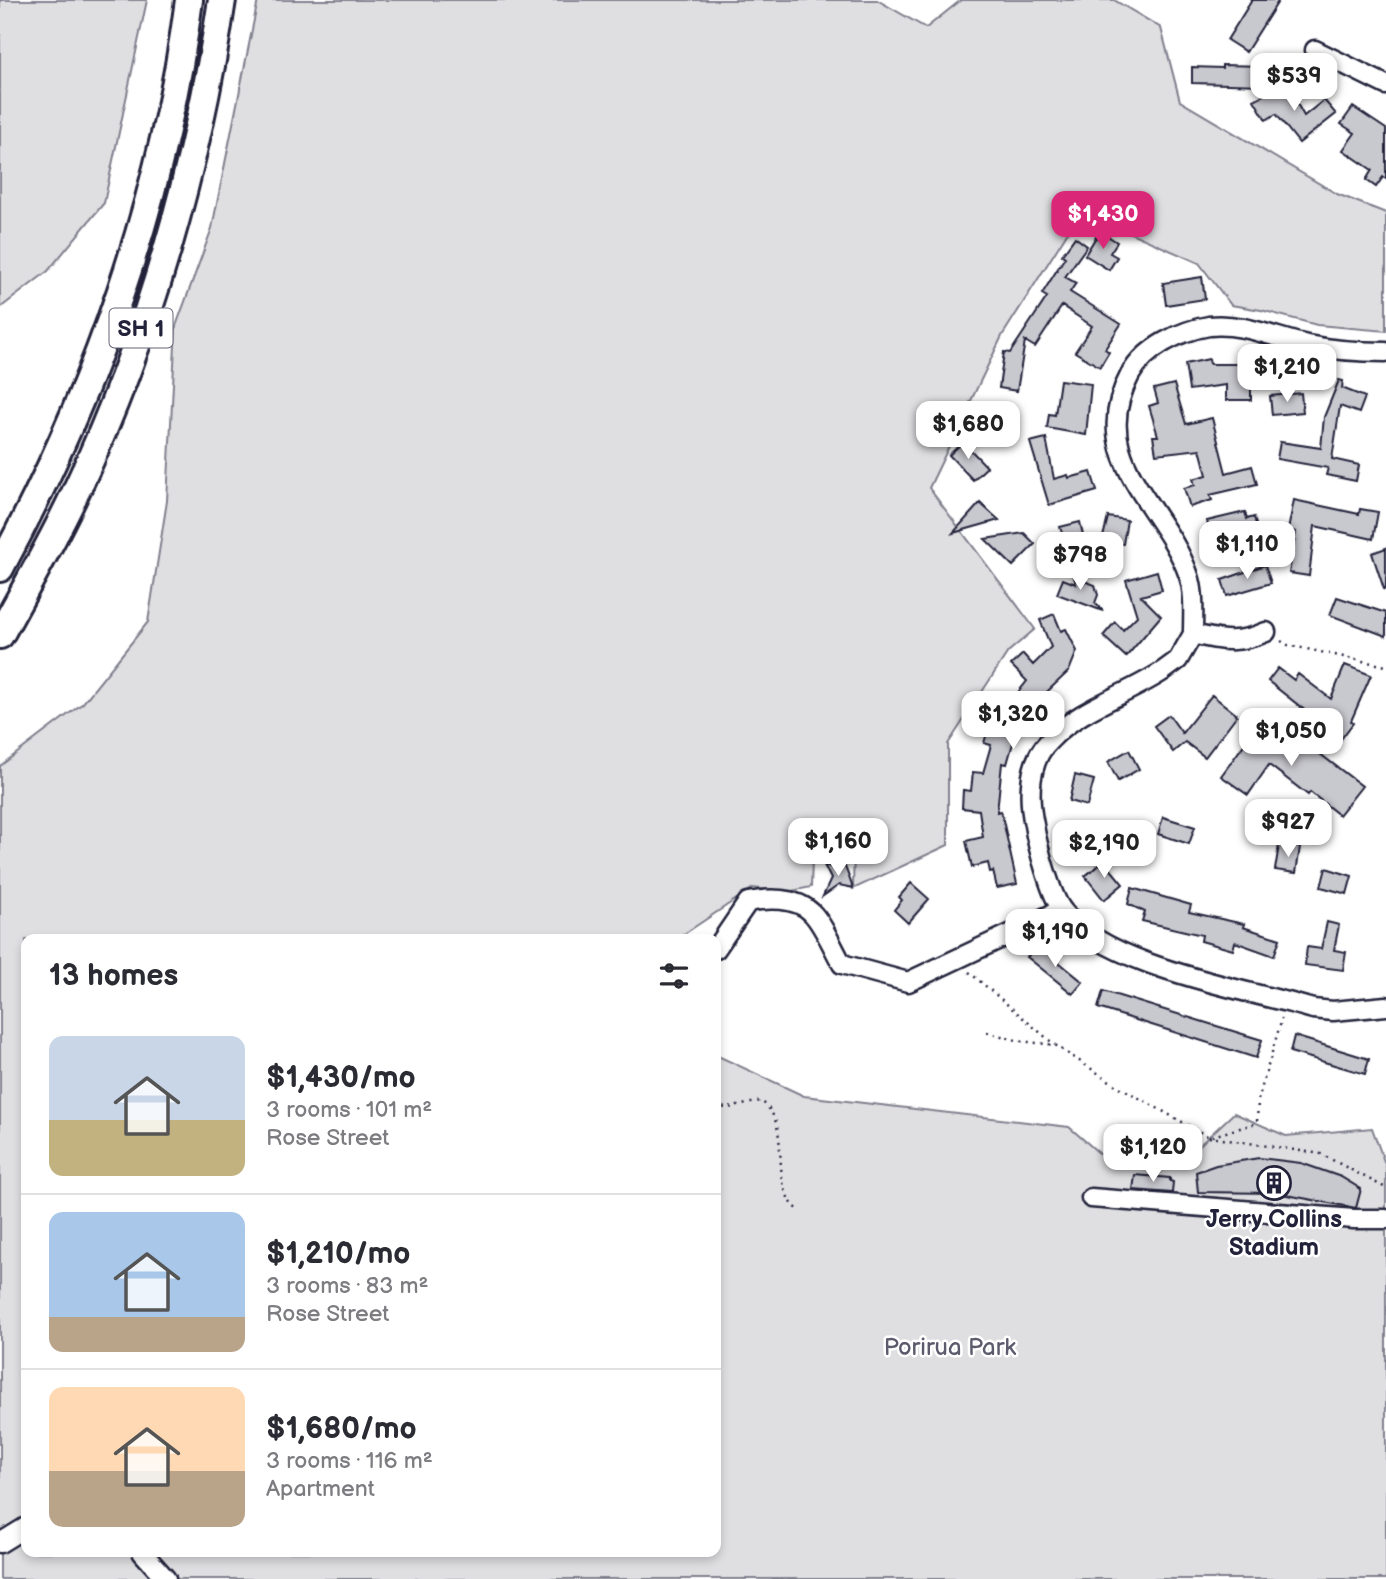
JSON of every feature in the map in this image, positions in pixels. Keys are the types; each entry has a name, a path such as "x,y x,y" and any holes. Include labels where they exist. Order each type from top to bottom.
{"highway":[{"name":"SH 1","path":"0,568 60,447 113,314 154,175 178,73 189,0"},
{"name":"SH 1","path":"0,635 77,489 121,385 154,290 182,195 207,89 222,0"}],"street":[{"path":"1315,50 1386,85"},
{"path":"1386,352 1309,345 1234,326 1209,326 1172,337 1144,356 1131,373 1117,410 1115,434 1139,494 1176,549 1189,578 1193,634 1178,660 1164,671 1066,726 1049,740 1037,756 1032,778 1031,811 1040,852 1061,910 1086,933 1161,968 1287,1001 1333,1011 1386,1006"},
{"path":"1193,634 1224,642 1247,640 1266,632"},
{"path":"721,942 748,902 766,898 785,901 811,911 842,964 908,982 1061,910"},
{"path":"1091,1198 1354,1219 1386,1219"},
{"path":"0,1543 21,1531"},
{"path":"147,1557 166,1579"}],"path":[{"path":"1266,632 1288,645 1386,666"},
{"path":"955,960 1055,1045 1116,1085 1209,1137 1321,1154 1386,1188"},
{"path":"1209,1137 1256,1123 1258,1100 1287,1001"},
{"path":"987,1032 1020,1041 1055,1045"},
{"path":"721,1107 761,1101 770,1108 776,1118 784,1185 793,1206 799,1210"}],"green space":[{"path":"0,0 147,0 104,203 48,271 0,308"},
{"name":"Porirua Park","path":"258,0 877,0 926,28 961,0 1114,0 1161,28 1180,101 1337,194 1386,213 1386,331 1317,325 1231,305 1199,263 1081,211 1002,336 929,488 1035,629 1008,652 948,744 948,845 853,889 854,849 812,860 811,887 787,892 753,888 684,934 21,934 21,1557 721,1557 721,1057 804,1096 1069,1127 1107,1160 1142,1168 1191,1153 1234,1113 1286,1136 1372,1128 1386,1167 1386,1579 0,1579 0,766 83,703 148,622 167,501 176,326 212,228"}],"building":[{"path":"1252,0 1279,0 1246,52 1227,40"},
{"path":"1222,65 1265,66 1264,85 1192,83 1192,67 1222,68"},
{"path":"1287,86 1304,116 1324,100 1336,114 1299,143 1276,114 1266,120 1254,100 1276,88 1278,91"},
{"path":"1353,107 1386,129 1386,179 1383,177 1376,187 1366,180 1372,170 1343,150 1355,133 1341,124"},
{"path":"1103,233 1117,242 1110,253 1117,257 1109,270 1085,255 1096,237 1099,239"},
{"path":"1075,237 1087,246 1065,277 1076,283 1070,292 1121,324 1105,349 1109,352 1100,367 1075,352 1092,326 1062,306 1035,347 1025,341 1017,391 999,388 1004,352 1010,353 1047,297 1042,294 1065,257 1062,255"},
{"path":"1202,277 1205,299 1166,305 1163,283"},
{"path":"1209,359 1210,364 1251,364 1251,400 1226,400 1226,385 1189,390 1185,364"},
{"path":"1060,380 1091,384 1086,435 1047,428 1049,414 1055,415"},
{"path":"1339,380 1343,381 1342,388 1365,397 1359,413 1340,406 1332,459 1359,465 1356,481 1326,475 1328,468 1277,459 1280,442 1321,448 1324,417"},
{"path":"1174,384 1186,424 1212,418 1226,473 1252,466 1257,484 1210,495 1212,500 1190,507 1184,488 1195,485 1193,479 1207,475 1200,449 1156,454 1153,436 1158,436 1149,406 1158,403 1154,389"},
{"path":"1301,393 1303,412 1272,415 1270,396"},
{"path":"1046,438 1054,479 1091,472 1097,491 1049,505 1030,442"},
{"path":"963,442 987,467 973,480 949,455"},
{"path":"1294,500 1359,514 1360,509 1378,512 1373,539 1315,526 1309,576 1289,573 1296,532 1288,530"},
{"path":"980,503 999,520 953,533"},
{"path":"1245,512 1247,519 1254,517 1258,532 1212,542 1207,521"},
{"path":"1108,517 1127,520 1123,544 1100,549"},
{"path":"1080,522 1087,553 1070,557 1060,527"},
{"path":"1024,533 1035,544 1013,566 985,539"},
{"path":"1386,548 1386,588 1384,589 1372,553"},
{"path":"1265,565 1271,583 1227,596 1222,580"},
{"path":"1157,571 1162,590 1141,596 1161,616 1126,657 1103,636 1115,622 1123,630 1137,616 1126,580"},
{"path":"1074,577 1095,585 1098,595 1095,603 1103,611 1057,594 1063,579 1076,584"},
{"path":"1337,597 1386,613 1386,636 1330,615"},
{"path":"1054,614 1061,631 1066,629 1077,651 1069,671 1031,707 1036,711 1013,743 1007,764 1002,763 997,812 1001,811 1017,884 997,888 988,863 972,867 966,841 983,837 979,810 962,808 963,790 971,791 973,772 983,773 991,745 984,743 988,730 994,732 1013,709 1008,705 1027,681 1011,665 1023,654 1033,665 1051,647 1040,620"},
{"path":"1345,665 1371,675 1351,721 1353,723 1341,739 1268,681 1278,668 1294,680 1298,674 1331,699"},
{"path":"1212,695 1237,715 1205,757 1185,742 1173,752 1154,726 1169,715 1182,733"},
{"path":"1259,724 1279,738 1286,728 1362,786 1339,815 1269,765 1248,795 1221,776"},
{"path":"1129,750 1139,769 1118,781 1108,762"},
{"path":"1075,775 1094,780 1087,806 1069,801"},
{"path":"1163,817 1195,827 1189,844 1158,834"},
{"path":"1100,826 1104,851 1085,854 1083,841 1072,842 1070,830"},
{"path":"1279,845 1300,847 1296,873 1275,870"},
{"path":"1104,861 1123,884 1104,900 1085,876"},
{"path":"844,864 853,888 839,885 823,896 831,879 824,865 838,869"},
{"path":"1326,868 1352,876 1347,894 1321,887"},
{"path":"911,883 929,899 908,923 894,910 902,900 899,897"},
{"path":"1132,888 1191,905 1189,912 1244,924 1243,927 1280,939 1274,956 1235,942 1233,950 1201,941 1202,935 1142,921 1145,912 1128,904"},
{"path":"1327,922 1339,925 1334,950 1346,952 1343,970 1305,965 1307,947 1321,949"},
{"path":"1038,945 1083,982 1073,994 1027,957"},
{"path":"1103,991 1262,1040 1256,1058 1098,1008"},
{"path":"1294,1036 1369,1059 1365,1074 1290,1052"},
{"name":"Jerry Collins Stadium","path":"1259,1158 1301,1163 1341,1177 1361,1189 1356,1208 1276,1193 1198,1192 1196,1172 1216,1165"},
{"path":"1135,1175 1170,1178 1173,1182 1172,1193 1133,1190"}],"place":[{"name":"Jerry Collins Stadium","path":"1274,1183"}]}
